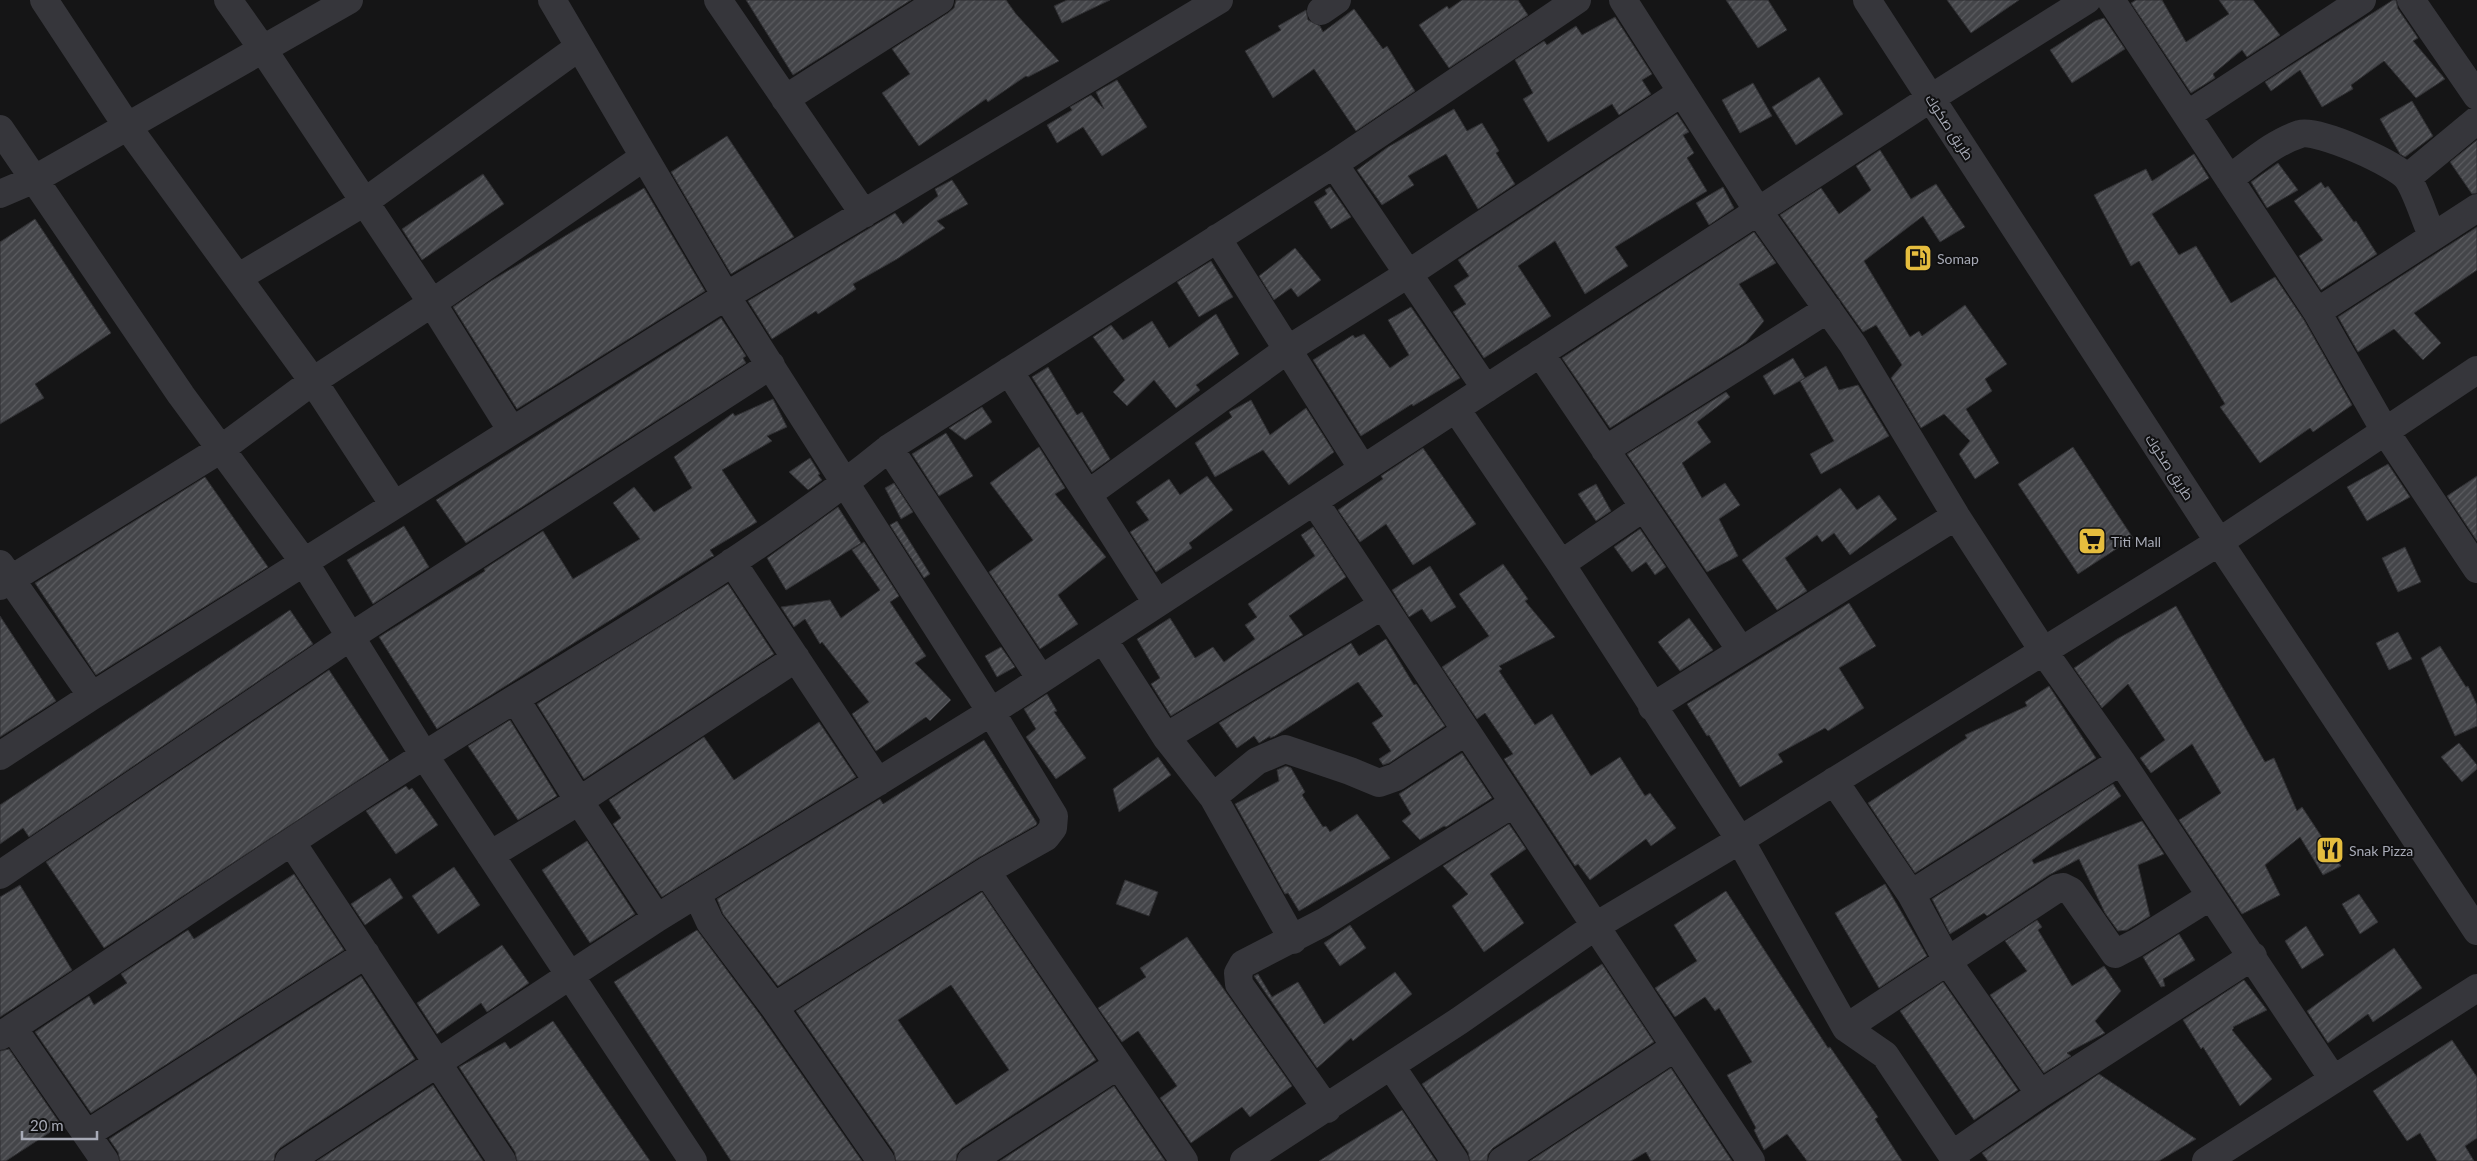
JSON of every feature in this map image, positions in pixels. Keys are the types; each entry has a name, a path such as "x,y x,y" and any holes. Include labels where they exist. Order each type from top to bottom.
{"street":[{"path":"44,0 127,126 239,277 313,381 394,505"},
{"path":"228,0 432,303 512,431"},
{"path":"0,194 35,179 349,0"},
{"path":"552,0 726,296 991,712 1054,816 1053,828 1046,837 986,871 774,1007"},
{"path":"718,0 864,214"},
{"path":"785,99 940,0"},
{"path":"0,756 726,296 864,214 1185,9 1219,0"},
{"path":"105,1161 87,1134 6,1032 424,756 516,700 732,562 845,484 889,448 1334,164 1577,0"},
{"path":"1623,0 1758,211 1853,345 1956,516 2044,652 2121,761 2253,956 2333,1079"},
{"name":"طريق صكوك","path":"1867,0 2219,542 2477,931"},
{"path":"289,1161 658,918 991,712 1931,98 2086,0"},
{"path":"2111,0 2317,312 2385,431 2470,540 2477,569"},
{"path":"2187,115 2362,0"},
{"path":"2411,0 2477,96"},
{"path":"239,277 363,202 579,47"},
{"path":"1088,494 1287,350 1408,274 1682,92"},
{"path":"2407,178 2477,120"},
{"path":"0,129 181,395 304,562 424,756 693,1161"},
{"path":"2229,179 2280,143 2302,133 2349,145 2388,164 2407,178 2432,236"},
{"path":"92,696 4,577 221,449 313,381 432,303 644,157"},
{"path":"1334,164 1486,389"},
{"path":"2317,312 2477,208"},
{"path":"1217,238 1363,469"},
{"path":"1605,450 1828,309"},
{"path":"1540,354 1740,649"},
{"path":"0,875 350,637 771,366"},
{"path":"1244,1161 1272,1154 1327,1109 1594,926 1740,840 2219,542 2477,370"},
{"path":"1009,371 1157,603"},
{"path":"1456,409 1561,564 1740,840 1846,1028 1885,1055 1954,1158 2040,1094 2253,956"},
{"path":"889,448 1041,679"},
{"path":"1314,501 1751,1161"},
{"path":"1561,564 1644,507"},
{"path":"1652,707 1740,649 1956,516"},
{"path":"732,562 878,782"},
{"path":"1166,737 1383,605"},
{"path":"1103,639 1166,737 1213,797 1293,940"},
{"path":"490,855 579,801 796,658"},
{"path":"516,700 579,801 658,918"},
{"path":"1213,797 1257,761 1285,749 1350,771 1379,784 1396,777 1466,731"},
{"path":"1911,894 2121,761"},
{"path":"1834,781 1911,894 1948,962 2040,1094"},
{"path":"1327,1109 1239,984 1238,973 1243,964 1293,940 1514,804"},
{"path":"292,843 502,1161"},
{"path":"986,871 1184,1161"},
{"path":"1846,1028 2058,888 2063,887 2071,891 2115,954 2211,896"},
{"path":"697,894 710,922 774,1007 881,1161"},
{"path":"87,1134 366,954"},
{"path":"2206,1161 2477,988"},
{"path":"1502,1161 1675,1047"},
{"path":"971,1161 1118,1065"},
{"path":"1391,1066 1455,1161"}],"building":[{"path":"746,0 911,0 793,75"},
{"path":"956,0 1006,0 1016,14 1059,61 1028,77 1026,76 988,102 986,99 919,146 882,93 910,74 892,49 948,13 954,8"},
{"path":"1067,0 1110,0 1062,23 1054,6"},
{"path":"1462,0 1518,0 1528,15 1449,68 1419,25 1447,6 1449,9"},
{"path":"1726,0 1768,0 1787,30 1758,48"},
{"path":"1947,0 2019,0 1971,33"},
{"path":"2136,0 2162,0 2186,42 2229,14 2219,0 2253,0 2280,35 2247,57 2242,50 2213,74 2215,78 2191,93 2131,3"},
{"path":"2393,0 2396,0 2398,9 2418,38 2413,41 2445,79 2416,98 2384,61 2351,85 2353,89 2322,107 2300,70 2271,91 2265,82"},
{"path":"1354,9 1383,49 1387,46 1415,91 1356,131 1314,69 1273,98 1245,51 1281,30 1278,26 1306,10 1308,20 1320,26 1323,32"},
{"path":"1615,17 1652,74 1642,80 1651,94 1619,115 1612,104 1548,142 1523,99 1533,93 1515,60 1544,41 1547,45 1576,26 1582,35"},
{"path":"2104,18 2125,49 2072,83 2050,50 2095,21"},
{"path":"1819,77 1843,114 1796,145 1772,107"},
{"path":"1117,80 1147,127 1102,156 1083,127 1057,143 1047,125 1072,110 1070,107 1091,95 1104,109 1096,92"},
{"path":"1753,83 1772,116 1740,133 1722,100"},
{"path":"2412,101 2433,136 2405,157 2400,154 2380,119"},
{"path":"1454,109 1467,131 1482,123 1499,151 1496,153 1515,184 1478,209 1446,154 1408,176 1414,185 1382,205 1357,170 1388,147"},
{"path":"1677,114 1689,132 1683,135 1694,153 1687,158 1707,191 1615,247 1628,266 1585,294 1555,241 1518,266 1551,316 1484,358 1453,312 1466,304 1454,286 1469,276 1458,260"},
{"path":"727,136 794,237 731,274 671,172"},
{"path":"2477,140 2477,193 2472,194 2450,162"},
{"path":"1880,150 1911,199 1936,184 1965,227 1940,242 1923,216 1864,261 1910,337 1919,331 1922,336 1965,305 2007,364 1985,379 1992,391 1966,409 1999,463 1975,479 1959,454 1970,441 1944,414 1921,428 1891,378 1902,365 1876,325 1863,332 1780,215 1821,188 1839,214 1871,190 1856,166"},
{"path":"2194,154 2209,178 2152,214 2179,255 2196,246 2231,303 2275,277 2304,320 2352,405 2313,432 2310,428 2260,463 2220,407 2225,404 2139,261 2131,266 2094,195 2146,169 2152,181"},
{"path":"2278,163 2298,190 2267,208 2251,182"},
{"path":"483,174 504,204 422,260 402,229"},
{"path":"952,180 968,204 937,221 945,228 897,259 853,284 856,289 818,314 816,311 772,339 748,301 895,213 903,224 938,196 935,189"},
{"path":"2321,182 2325,188 2328,186 2354,222 2356,221 2377,254 2321,290 2299,256 2323,240 2294,201"},
{"path":"1330,187 1351,217 1331,229 1314,202 1327,194 1325,190"},
{"path":"1723,187 1734,208 1709,225 1696,203"},
{"path":"644,188 705,291 517,409 453,307 491,281"},
{"path":"35,219 111,333 35,384 44,398 0,424 0,242"},
{"path":"2477,227 2477,270 2414,313 2441,343 2423,360 2394,329 2358,352 2338,317"},
{"path":"1754,232 1776,263 1739,284 1764,321 1746,342 1610,428 1562,358"},
{"path":"1295,248 1321,280 1298,297 1291,288 1274,300 1259,276"},
{"path":"1211,261 1233,297 1199,317 1177,282"},
{"path":"1411,307 1460,378 1413,406 1412,404 1361,436 1313,360 1353,335 1355,338 1364,334 1390,368 1409,355 1388,320"},
{"path":"1216,314 1239,354 1196,385 1200,390 1176,408 1154,380 1127,406 1113,392 1125,380 1093,337 1111,325 1123,340 1152,321 1169,348"},
{"path":"721,318 746,356 743,358 746,363 466,543 436,500"},
{"path":"1793,358 1805,378 1774,395 1763,376"},
{"path":"1826,366 1839,390 1858,385 1889,436 1821,474 1810,454 1834,441 1800,381"},
{"path":"1048,367 1077,415 1082,412 1110,459 1092,472 1032,377"},
{"path":"1726,392 1730,397 1697,422 1711,442 1682,463 1702,498 1725,483 1740,505 1719,519 1738,556 1707,572 1627,454"},
{"path":"773,399 787,427 767,436 772,441 722,470 757,522 710,550 714,556 437,729 379,637 485,571 484,569 543,531 573,579 640,539 613,503 634,487 654,512 692,488 674,457 733,413 735,416"},
{"path":"1251,400 1270,435 1306,408 1334,452 1289,485 1263,450 1215,477 1195,443 1232,417 1229,412"},
{"path":"982,407 992,422 965,440 949,428"},
{"path":"946,433 973,476 939,496 912,454"},
{"path":"1039,447 1065,488 1055,494 1106,557 1058,595 1078,624 1040,649 989,572 1033,540 990,483"},
{"path":"2073,447 2133,538 2078,574 2018,484"},
{"path":"1423,448 1476,524 1413,565 1386,524 1360,542 1338,510 1383,479 1381,476"},
{"path":"810,458 822,480 808,490 789,472"},
{"path":"2388,464 2410,497 2367,521 2347,487"},
{"path":"1207,476 1233,510 1189,543 1192,548 1156,572 1130,532 1149,520 1136,502 1169,479 1180,495"},
{"path":"2477,476 2477,541 2447,496"},
{"path":"205,477 268,567 96,675 35,583"},
{"path":"894,483 913,512 901,519 885,488"},
{"path":"1596,484 1611,511 1596,521 1578,494"},
{"path":"1840,488 1857,510 1879,495 1897,519 1850,555 1834,533 1822,542 1817,535 1785,558 1807,591 1777,610 1742,560"},
{"path":"838,507 861,543 786,590 767,558"},
{"path":"897,521 930,574 924,578 890,525"},
{"path":"404,526 429,567 373,604 347,560"},
{"path":"1313,527 1346,577 1289,616 1303,635 1171,716 1151,684 1160,678 1137,639 1170,618 1195,658 1213,647 1224,662 1255,639 1245,625 1257,617 1248,604 1315,556 1301,535"},
{"path":"1640,529 1666,567 1655,575 1646,562 1632,572 1614,547"},
{"path":"864,542 899,596 890,602 926,656 915,663 951,700 930,721 926,717 876,751 852,714 869,702 822,642 820,644 805,619 794,627 781,607 830,600 841,618 880,590 852,550"},
{"path":"2405,547 2421,582 2398,592 2382,558"},
{"path":"1503,564 1528,599 1525,601 1555,637 1499,666 1502,669 1499,671 1535,725 1552,714 1591,776 1620,757 1645,796 1650,793 1676,828 1651,846 1646,839 1590,880 1578,864 1575,866 1504,759 1513,754 1485,713 1477,719 1442,667 1489,636 1459,594"},
{"path":"1430,566 1456,607 1431,622 1422,609 1409,617 1392,590"},
{"path":"728,584 774,654 584,779 537,704"},
{"path":"1849,603 1876,646 1839,668 1864,708 1828,731 1825,728 1778,754 1783,762 1740,787 1709,735 1707,736 1687,704"},
{"path":"2176,606 2265,762 2274,758 2297,811 2302,807 2341,866 2323,875 2300,837 2265,865 2280,895 2242,914 2179,820 2221,793 2192,744 2151,773 2140,758 2165,740 2128,684 2102,708 2074,668 2117,639"},
{"path":"290,610 313,644 29,837 23,828 0,844 0,805"},
{"path":"0,616 56,701 0,737"},
{"path":"1689,618 1713,650 1680,671 1658,642"},
{"path":"2398,632 2412,659 2389,670 2376,643"},
{"path":"1386,639 1414,685 1416,684 1445,726 1389,763 1383,765 1379,759 1391,751 1372,723 1383,716 1358,682 1275,736 1270,738 1270,736 1259,743 1254,736 1237,748 1219,723 1351,643 1359,656"},
{"path":"2440,646 2466,687 2468,686 2477,705 2477,726 2455,736 2421,658"},
{"path":"1001,647 1015,667 997,677 985,656"},
{"path":"329,670 389,760 104,948 46,862"},
{"path":"2049,686 2096,758 1915,873 1868,803 1967,738 1965,735 2027,706 2025,702"},
{"path":"1047,694 1057,711 1054,712 1086,758 1056,779 1026,737 1036,729 1024,709"},
{"path":"510,720 557,796 518,820 468,746"},
{"path":"819,722 856,777 662,897 613,824 621,818 609,800 704,737 734,780"},
{"path":"984,740 1037,823 1036,825 978,858 778,986 723,914 717,899 880,799 883,804"},
{"path":"2459,743 2477,765 2477,769 2462,782 2441,757"},
{"path":"1462,753 1492,798 1446,827 1444,826 1420,840 1402,821 1411,814 1399,794"},
{"path":"1158,757 1171,775 1119,812 1113,789"},
{"path":"1286,766 1291,768 1305,792 1302,795 1323,827 1326,826 1330,832 1357,814 1390,858 1299,911 1288,893 1285,894 1235,804 1279,781 1277,770"},
{"path":"2113,784 2121,796 2032,860 2034,864 2142,821 2164,854 2138,865 2150,916 2127,930 2118,931 2105,913 2079,859 2049,875 1987,916 1984,913 1950,934 1932,899"},
{"path":"406,786 409,790 412,788 438,825 396,854 366,811"},
{"path":"1509,824 1526,849 1490,874 1524,923 1484,952 1452,906 1468,894 1443,866"},
{"path":"587,841 635,914 590,943 542,870"},
{"path":"454,867 480,905 438,934 412,896"},
{"path":"294,874 344,950 91,1113 35,1032 89,996 94,1005 127,983 121,974 188,930 194,939"},
{"path":"390,878 403,898 365,925 351,904"},
{"path":"1125,880 1158,892 1149,916 1116,904"},
{"path":"1885,884 1927,956 1879,988 1835,913"},
{"path":"20,885 72,970 0,1017 0,897"},
{"path":"1726,891 1828,1048 1830,1047 1878,1117 1875,1119 1902,1161 1807,1161 1787,1134 1764,1150 1754,1130 1756,1128 1727,1075 1752,1062 1719,1008 1715,1011 1705,997 1675,1017 1655,988 1697,961 1674,925"},
{"path":"982,892 1096,1060 962,1148 957,1154 956,1161 896,1161 894,1152 796,1011","holes":["951,985 1009,1070 956,1105 898,1020"]},
{"path":"2359,894 2378,922 2360,934 2342,904"},
{"path":"2037,920 2042,927 2038,930 2072,986 2104,966 2121,991 2095,1021 2105,1033 2067,1053 2071,1056 2044,1073 1990,995 2027,971 2005,941"},
{"path":"1350,925 1366,948 1340,966 1324,943"},
{"path":"2306,926 2324,955 2302,969 2285,941"},
{"path":"697,930 761,1016 862,1161 731,1161 614,982"},
{"path":"2179,934 2195,960 2163,979 2165,986 2161,987 2143,957"},
{"path":"1187,937 1292,1086 1250,1117 1242,1107 1191,1143 1160,1098 1177,1086 1138,1031 1122,1042 1098,1008 1146,977 1140,968"},
{"path":"502,945 529,983 487,1012 481,1003 437,1034 417,1003"},
{"path":"2394,948 2422,988 2373,1022 2368,1014 2328,1043 2307,1011"},
{"path":"1602,964 1654,1042 1493,1148 1488,1154 1487,1161 1470,1161 1468,1152 1422,1084"},
{"path":"1395,972 1412,994 1353,1041 1351,1038 1317,1068 1254,976 1258,974 1272,997 1298,982 1324,1024"},
{"path":"361,976 415,1059 280,1148 275,1154 274,1161 120,1161 118,1152 109,1139"},
{"path":"2244,980 2267,1010 2233,1027 2232,1030 2272,1079 2240,1106 2203,1047 2201,1049 2183,1020"},
{"path":"1943,982 2018,1090 1974,1120 1900,1011"},
{"path":"553,1021 650,1161 517,1161 515,1152 459,1067 505,1042 510,1049"},
{"path":"2452,1040 2477,1077 2477,1138 2465,1146 2474,1161 2437,1161 2420,1133 2407,1141 2373,1091"},
{"path":"9,1049 61,1125 6,1161 0,1161 0,1051"},
{"path":"1671,1068 1732,1161 1651,1161 1646,1152 1631,1161 1530,1161"},
{"path":"2099,1074 2196,1139 2159,1161 1988,1161 1982,1153"},
{"path":"433,1085 483,1161 317,1161"},
{"path":"1114,1086 1165,1161 1000,1161"},
{"path":"1402,1110 1436,1161 1319,1161"}],"place":[{"name":"Somap","path":"1918,258"},
{"name":"Titi Mall","path":"2092,541"},
{"name":"Snak Pizza","path":"2330,850"}]}
